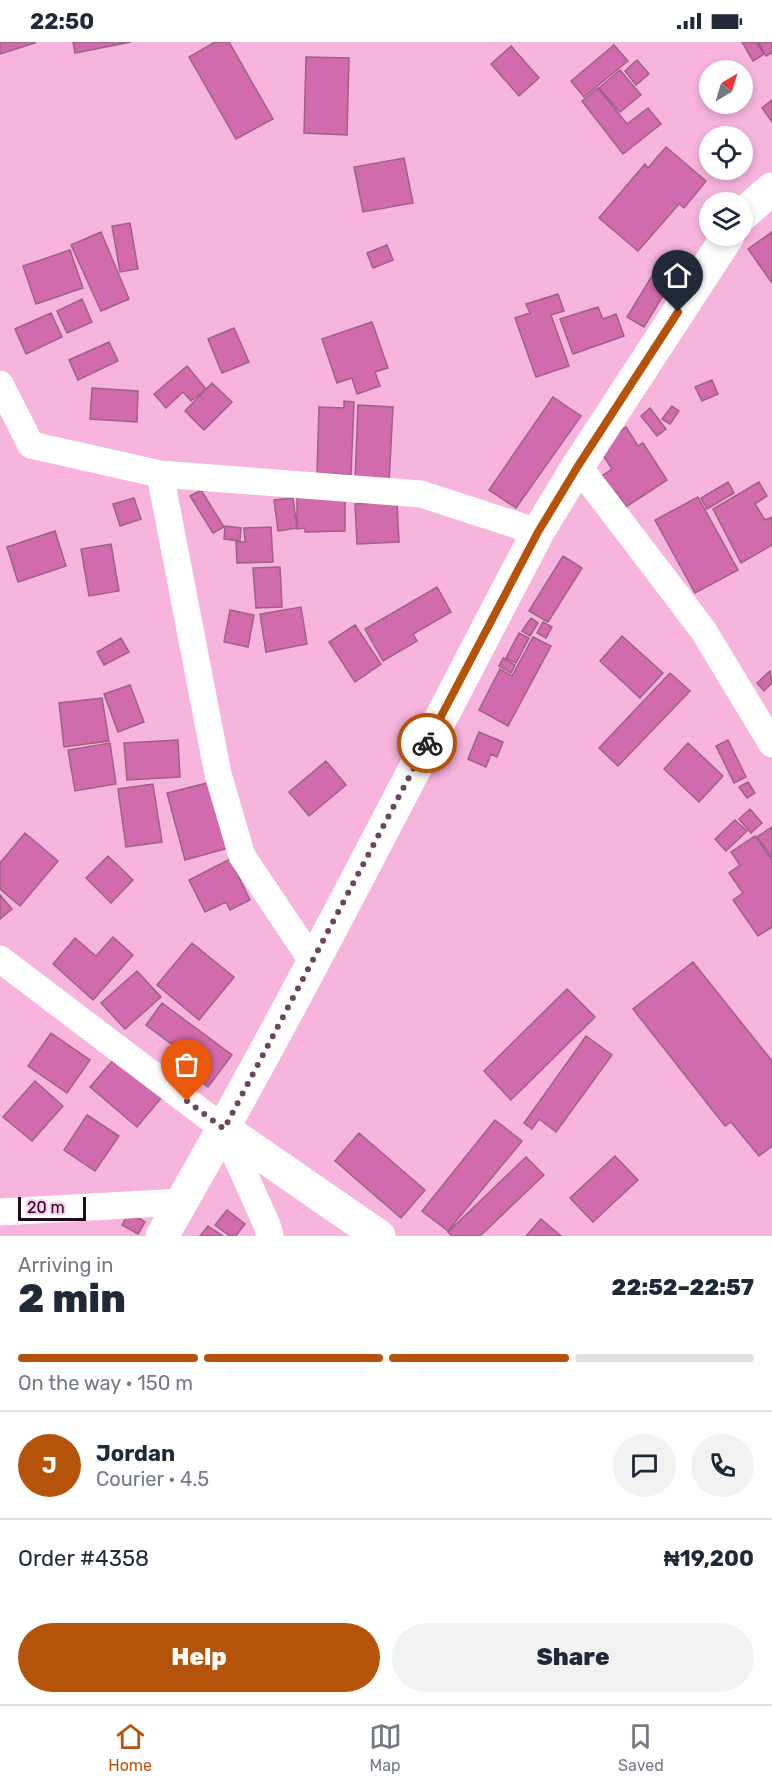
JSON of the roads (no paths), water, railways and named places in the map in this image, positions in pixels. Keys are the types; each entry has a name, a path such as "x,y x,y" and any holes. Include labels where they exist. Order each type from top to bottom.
{"street":[{"path":"753,205 772,189"},
{"path":"162,1236 224,1129 538,532 578,466 721,246"},
{"path":"0,384 31,445 160,474 421,494 538,532"},
{"path":"578,466 703,630 772,744"},
{"path":"160,474 218,774 242,856 313,962"},
{"path":"0,959 224,1129 379,1236"},
{"path":"224,1129 270,1236"},
{"path":"0,1212 181,1202"}]}
